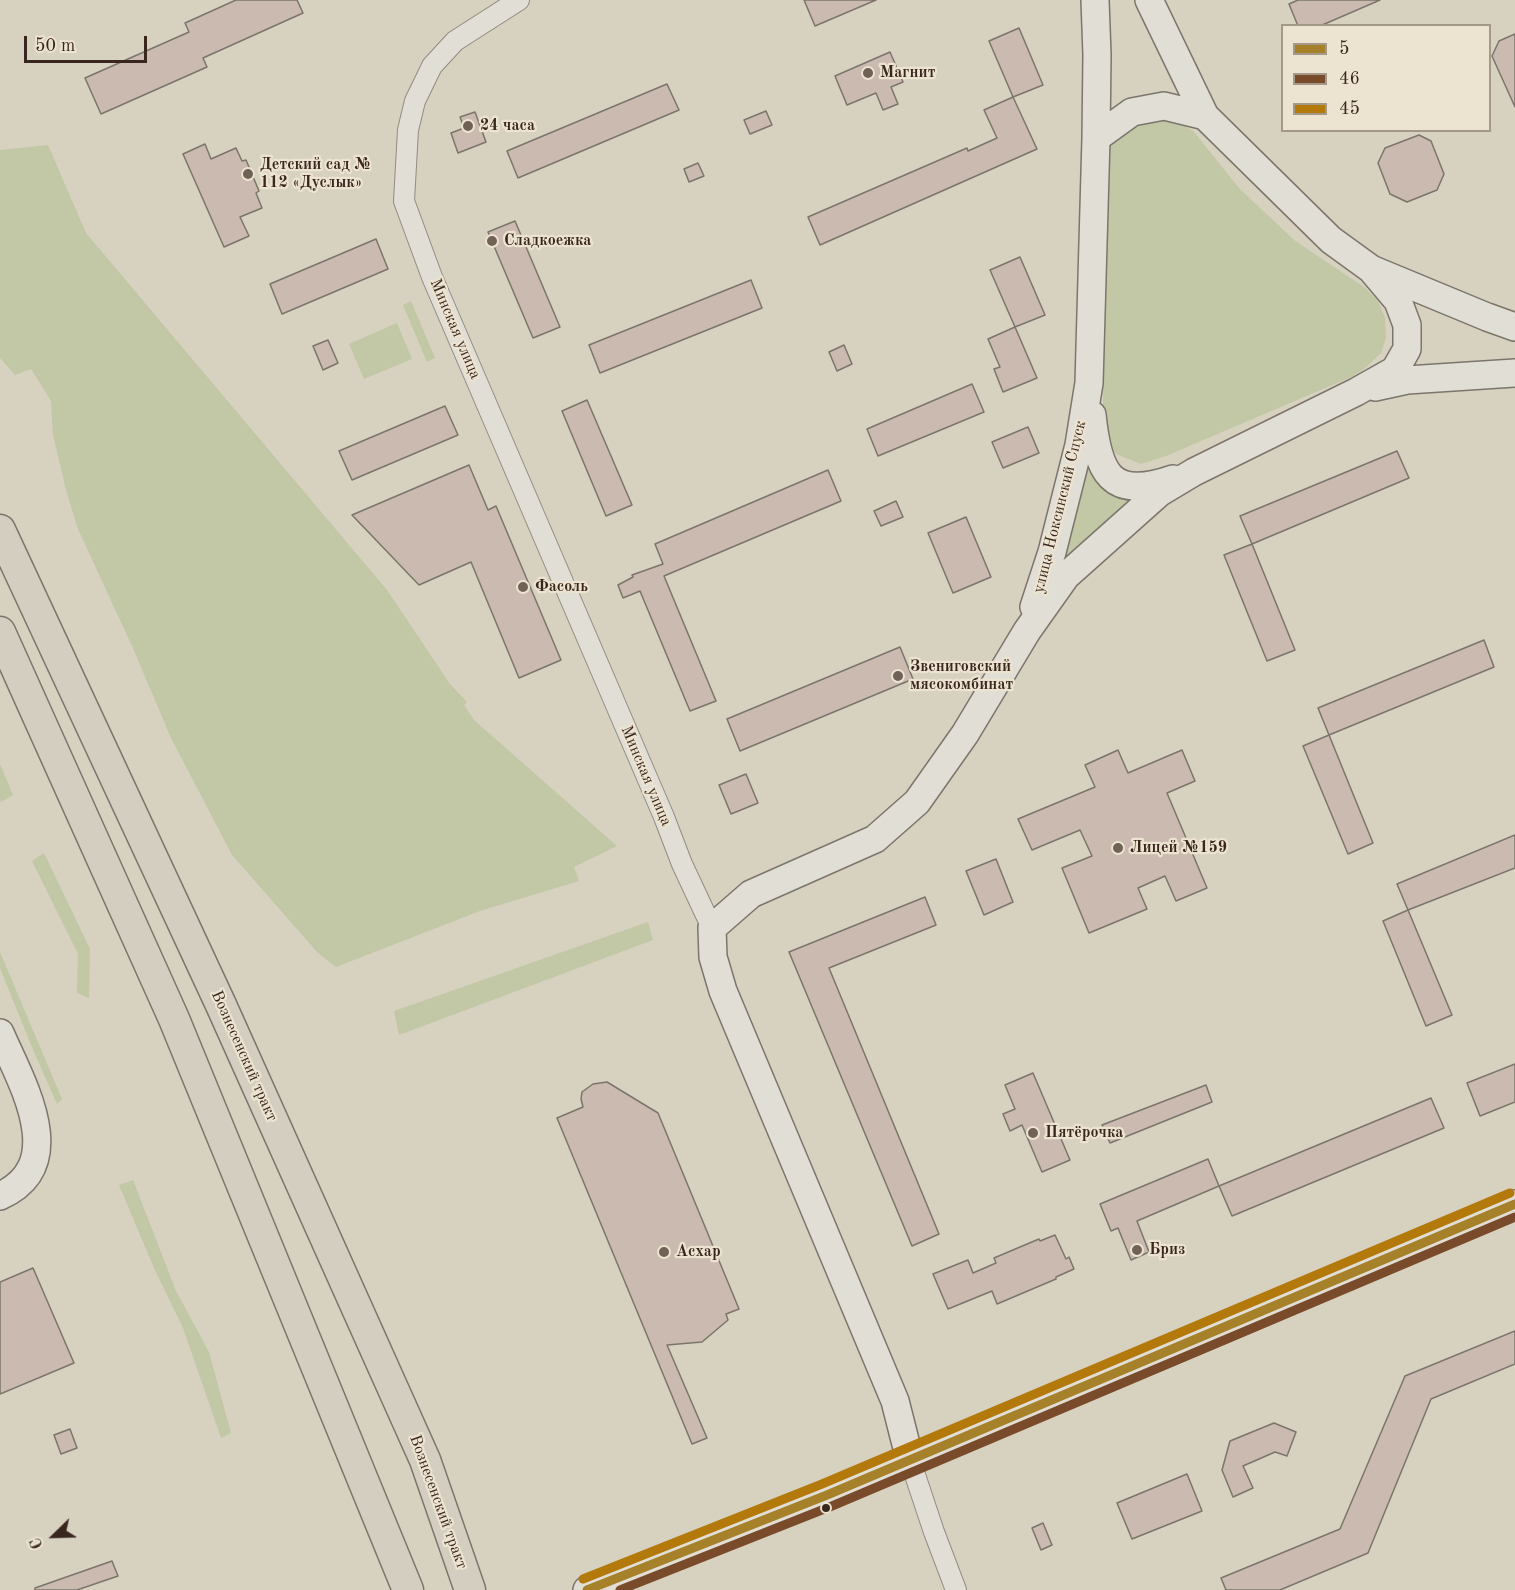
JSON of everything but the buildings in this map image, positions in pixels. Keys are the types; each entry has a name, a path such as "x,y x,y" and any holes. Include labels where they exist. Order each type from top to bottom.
{"main road":[{"name":"Вознесенский тракт","path":"0,530 221,1005 420,1449 470,1590"},
{"path":"0,632 174,1018 408,1590"}],"street":[{"name":"Минская улица","path":"519,0 459,38 432,66 415,101 408,130 404,201 432,277 711,928 713,957 723,991 889,1385 933,1532 956,1590"},
{"name":"улица Ноксинский Спуск","path":"1027,631 1052,552 1079,445 1089,383 1096,138 1095,0"},
{"name":"улица Ноксинский Спуск","path":"1149,0 1205,116 1331,240 1371,269 1515,327"},
{"path":"1096,138 1132,112 1164,106 1205,116"},
{"name":"улица Ноксинский Спуск","path":"711,928 751,894 876,839 917,802 965,734 1027,631 1066,576 1159,493 1194,472 1356,392 1395,370 1407,349 1407,325 1398,301 1371,269"},
{"name":"улица Ноксинский Спуск","path":"1356,392 1407,380 1502,372 1515,373"},
{"name":"улица Ноксинский Спуск","path":"1089,383 1096,446 1101,465 1110,477 1128,487 1151,487 1194,472"},
{"path":"0,1033 35,1116 38,1149 26,1177 0,1196"},
{"path":"587,1590 910,1460 1515,1204"}],"green space":[{"path":"1157,118 1182,124 1194,132 1239,188 1294,240 1364,287 1378,301 1385,318 1386,338 1381,353 1364,369 1351,377 1166,456 1141,464 1116,454 1105,443 1101,430 1106,152 1115,135 1125,126"},
{"path":"48,145 86,233 387,590 450,684 467,702 464,705 474,720 617,846 574,867 579,881 480,911 336,967 318,953 232,855 171,738 78,529 53,435 51,401 31,369 15,375 0,358 0,150"},
{"path":"411,301 435,358 427,362 403,305"},
{"path":"397,323 412,359 364,379 349,344"},
{"path":"1087,438 1143,495 1056,574"},
{"path":"0,764 13,795 1,802 0,799"},
{"path":"44,853 90,949 89,998 77,993 78,954 32,861"},
{"path":"648,922 653,940 399,1035 394,1011"},
{"path":"0,952 62,1099 57,1104 0,968"},
{"path":"133,1180 176,1291 209,1352 231,1433 221,1438 183,1328 154,1268 119,1185"}],"transit line":[{"name":"45","path":"583,1579 822,1484 1510,1193"},
{"name":"5","path":"587,1590 827,1495 1515,1204"},
{"name":"46","path":"620,1590 832,1506 1515,1217"}],"place":[{"name":"Магнит","path":"868,73"},
{"name":"24 часа","path":"468,126"},
{"name":"Детский сад № 112 «Дуслык»","path":"248,174"},
{"name":"Сладкоежка","path":"492,241"},
{"name":"Фасоль","path":"523,587"},
{"name":"Звениговский мясокомбинат","path":"898,676"},
{"name":"Лицей №159","path":"1118,848"},
{"name":"Пятёрочка","path":"1033,1133"},
{"name":"Бриз","path":"1137,1250"},
{"name":"Асхар","path":"664,1252"}]}
